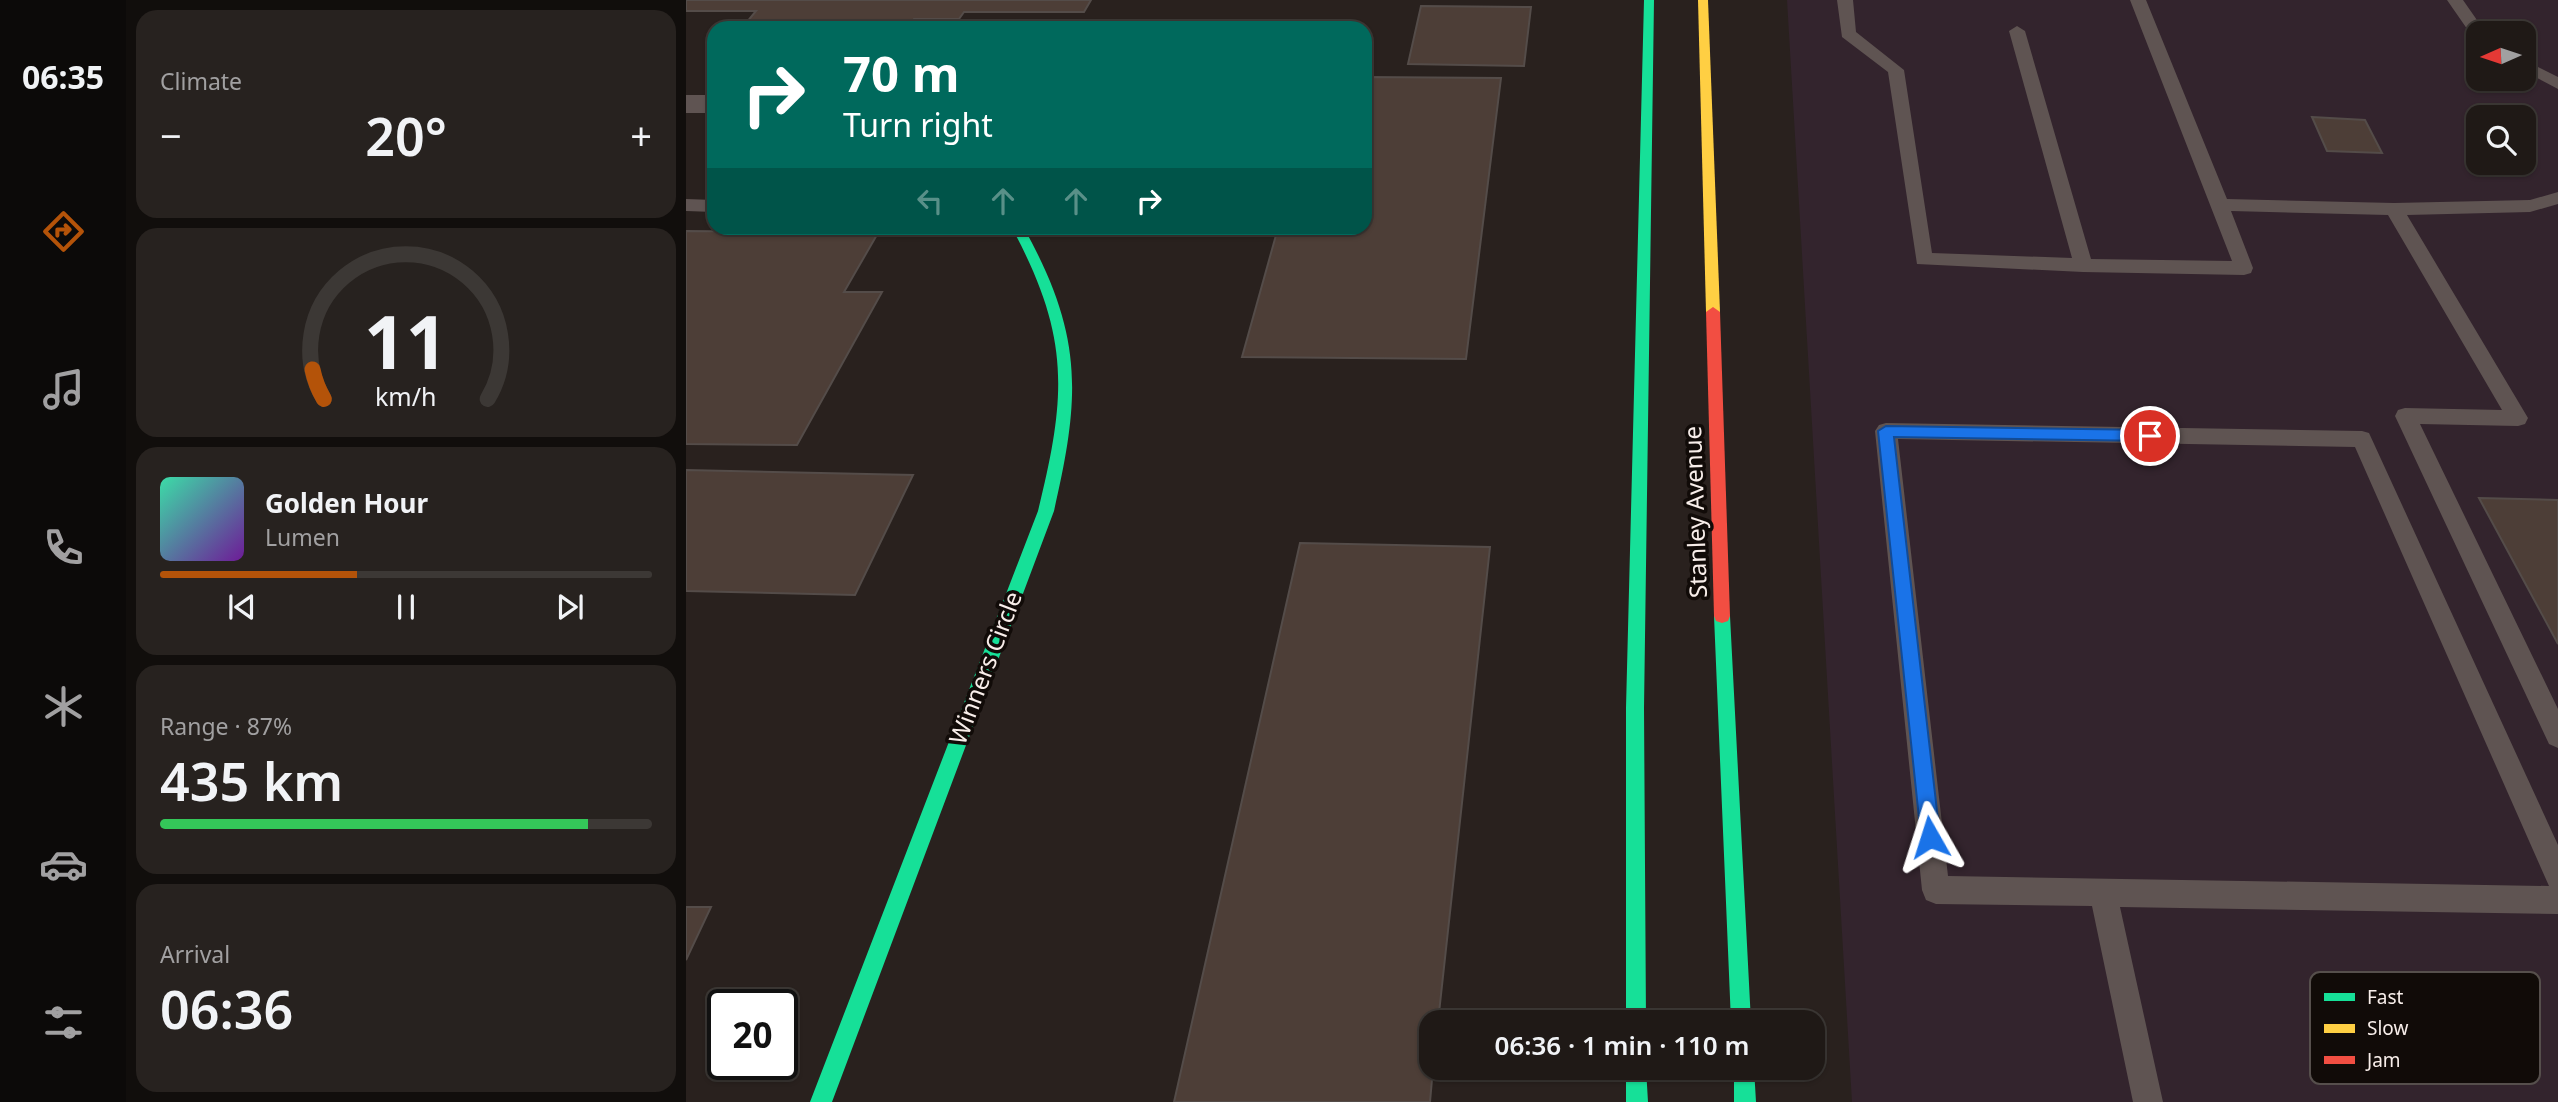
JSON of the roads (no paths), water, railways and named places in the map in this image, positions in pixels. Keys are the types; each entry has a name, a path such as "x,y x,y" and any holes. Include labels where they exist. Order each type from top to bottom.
{"main road":[{"path":"1636,1010 1635,708 1649,0"},
{"name":"Stanley Avenue","path":"1703,0 1724,695 1740,1010"},
{"name":"Winners Circle","path":"821,1102 1046,511 1061,458 1068,410 1066,351 1053,294 1033,249 1023,235"},
{"path":"1636,1080 1637,1102"},
{"path":"1744,1080 1745,1102"}],"street":[{"path":"686,104 707,104"}],"lane":[{"path":"1845,0 1848,34 1896,71 1924,259 2244,268 2138,0"},
{"path":"2455,0 2470,21"},
{"path":"2017,31 2083,265"},
{"path":"2536,72 2558,84"},
{"path":"2220,205 2394,209 2530,206 2558,198"},
{"path":"686,205 707,206"},
{"path":"2394,209 2518,418 2405,416 2558,736"},
{"path":"2558,877 2361,439 1886,431 1936,890 2558,900"},
{"path":"2103,892 2148,1102"}]}
